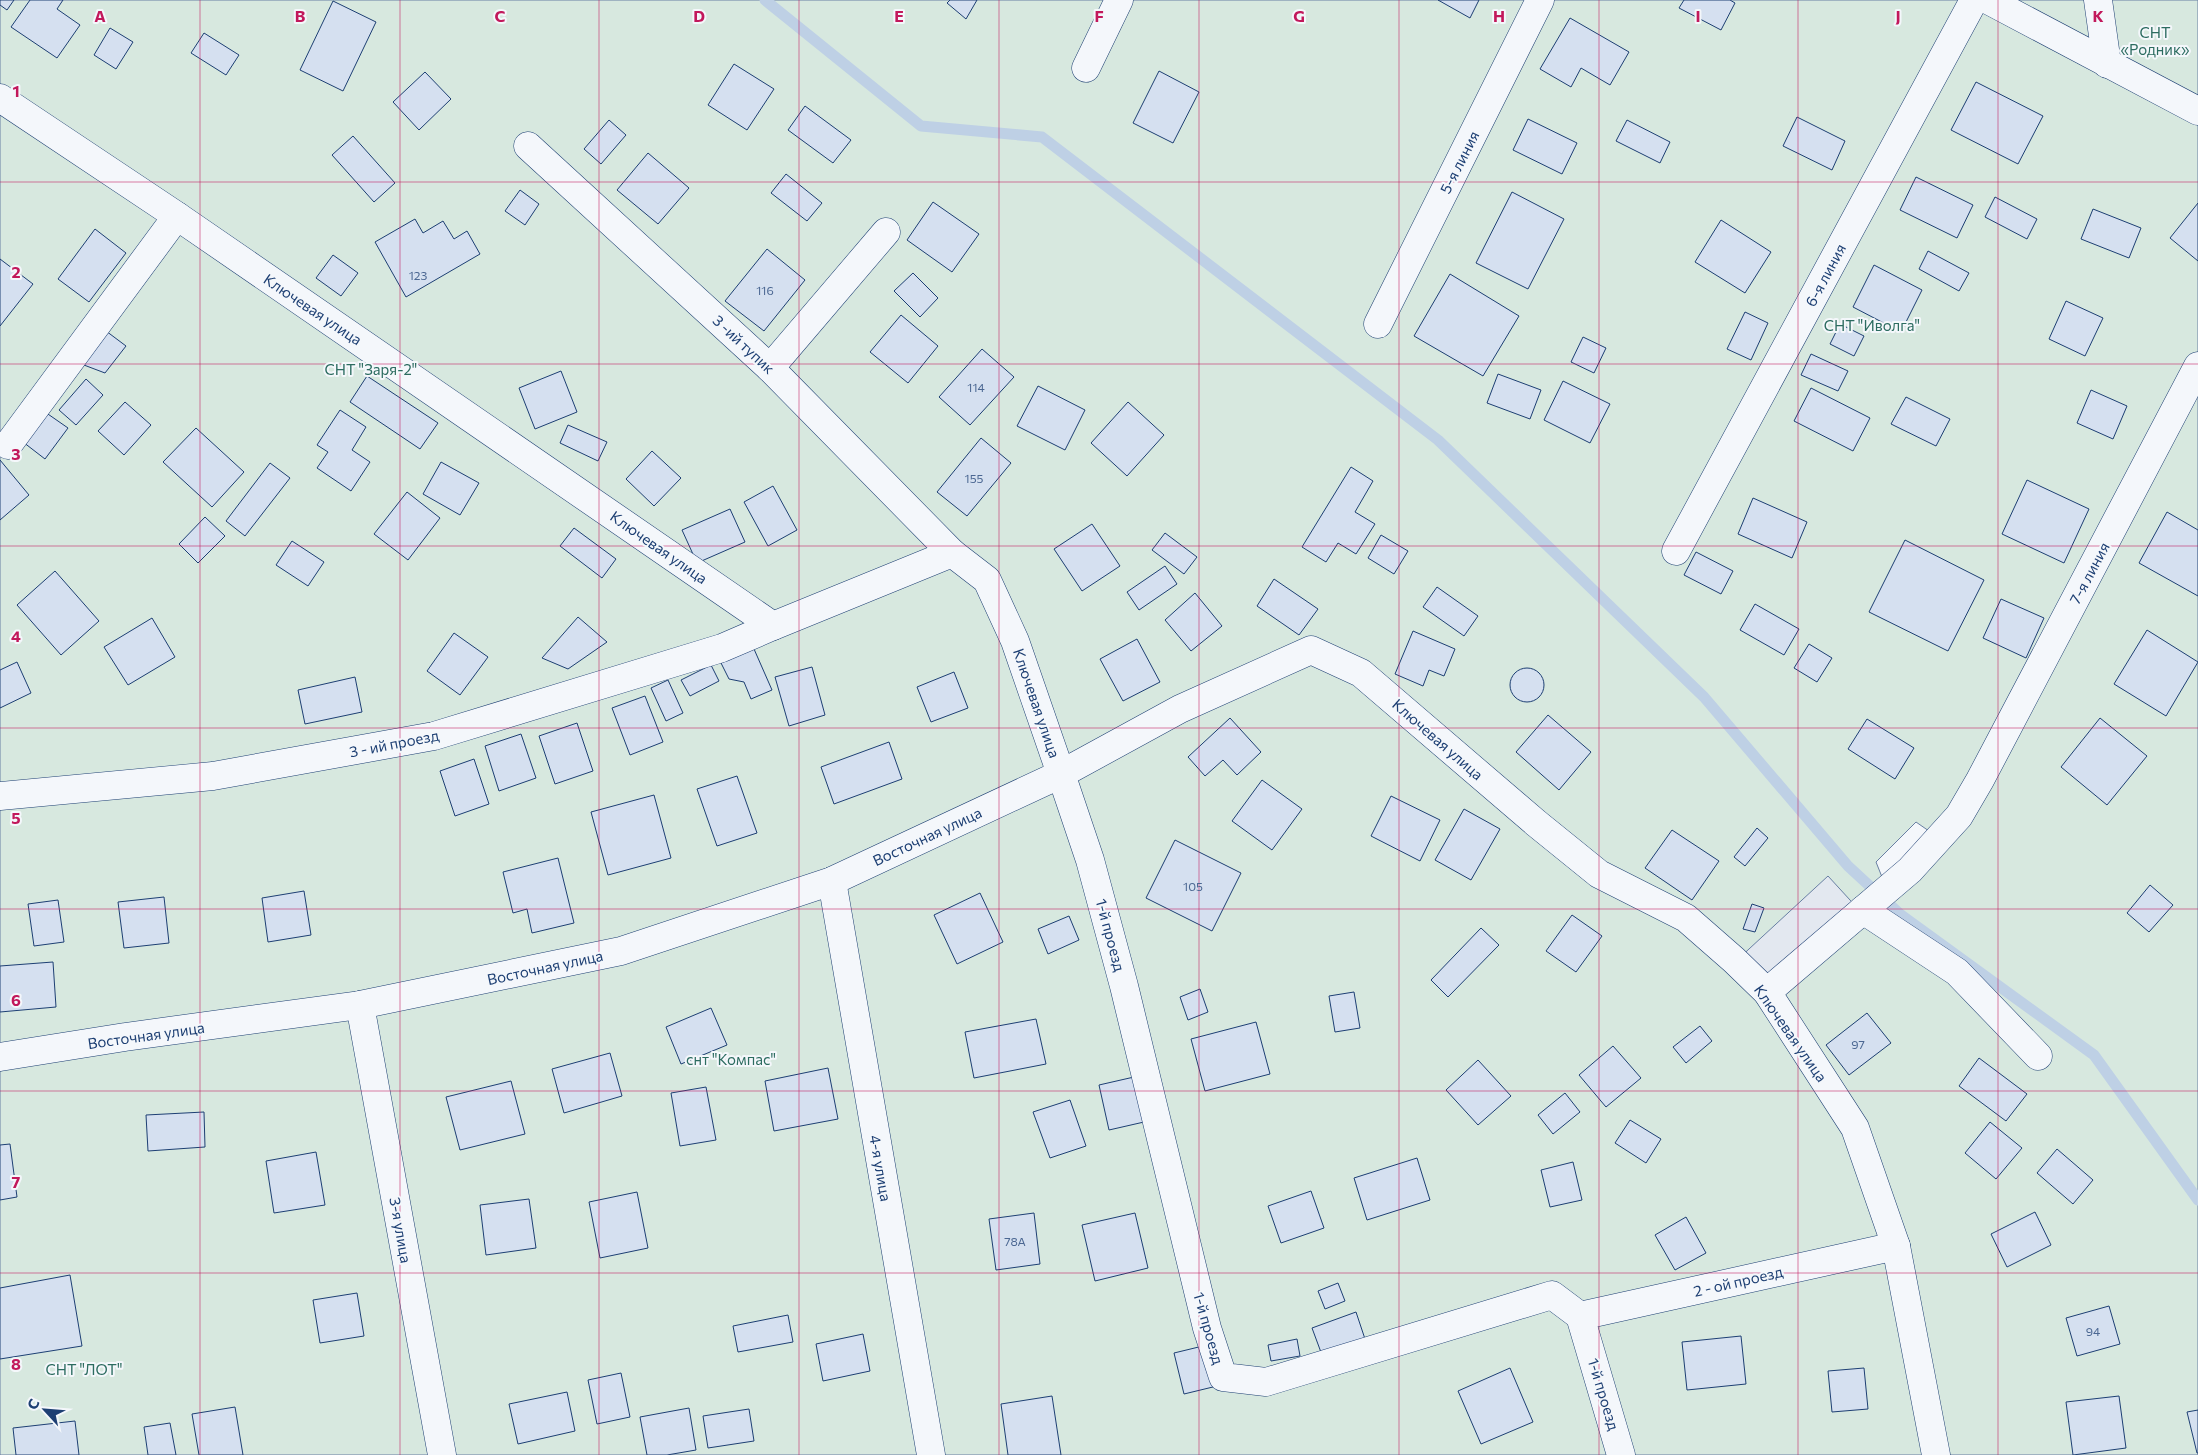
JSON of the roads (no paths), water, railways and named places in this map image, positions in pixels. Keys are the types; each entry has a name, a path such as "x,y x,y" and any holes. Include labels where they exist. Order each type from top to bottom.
{"street":[{"path":"1086,68 1119,0"},
{"name":"5-я линия","path":"1378,324 1540,0"},
{"name":"6-я линия","path":"1676,551 1974,0"},
{"path":"1988,0 2198,111"},
{"path":"2098,0 2107,64"},
{"name":"Ключевая улица","path":"0,98 177,216 773,626"},
{"name":"3 -ий тупик","path":"528,146 770,368 952,552"},
{"path":"8,445 177,216"},
{"path":"770,368 886,232"},
{"name":"7-я линия","path":"1767,992 1910,870 1959,816 1980,780 2198,366"},
{"path":"773,626 952,552"},
{"name":"Ключевая улица","path":"952,552 987,580 1015,641 1061,774 1180,709 1311,650 1361,673 1536,823 1599,874 1686,918 1734,960 1767,992 1854,1128 1896,1246 1936,1455"},
{"name":"3 - ий проезд","path":"0,796 213,776 434,736 722,648 773,626"},
{"name":"Восточная улица","path":"0,1057 126,1037 360,1005 621,951 832,881 1061,774"},
{"name":"1-й проезд","path":"1061,774 1090,860 1122,977 1207,1328 1224,1377 1266,1382 1552,1294 1580,1316 1622,1455"},
{"name":"4-я улица","path":"832,881 932,1455"},
{"path":"1874,901 1957,972 2038,1056"},
{"name":"3-я улица","path":"360,1005 442,1455"},
{"name":"2 - ой проезд","path":"1580,1316 1896,1246"}],"waterway":[{"path":"765,0 921,126 1042,137 1438,440 1704,697 1848,866 1901,915 2094,1055 2198,1200"}],"park label":[{"name":"СНТ «Родник»","path":"2155,40"},
{"name":"СНТ \"Иволга\"","path":"1872,325"},
{"name":"СНТ \"Заря-2\"","path":"371,369"},
{"name":"снт \"Компас\"","path":"731,1059"},
{"name":"СНТ \"ЛОТ\"","path":"84,1369"}]}
